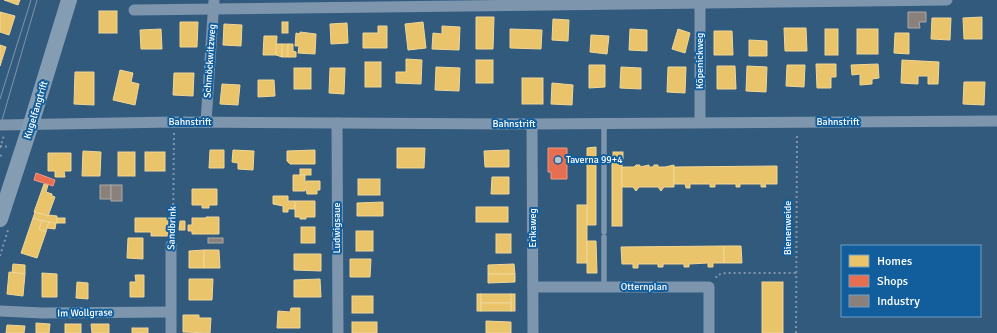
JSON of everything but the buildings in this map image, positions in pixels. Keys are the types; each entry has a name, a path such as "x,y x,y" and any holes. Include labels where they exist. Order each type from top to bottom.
{"street":[{"name":"Kugelfangtrift","path":"0,219 32,124 69,0"},
{"path":"134,10 213,4 947,0"},
{"name":"Köpenickweg","path":"700,2 700,122"},
{"name":"Schmöckwitzweg","path":"206,122 213,4"},
{"name":"Bahnstrift","path":"0,125 174,122 532,124 997,121"},
{"name":"Ludwigsaue","path":"337,123 338,333"},
{"name":"Erikaweg","path":"532,124 533,333"},
{"name":"Sandbrink","path":"170,333 171,245"},
{"name":"Otternplan","path":"533,287 710,287"},
{"path":"709,333 710,287"},
{"name":"Im Wollgrase","path":"0,311 42,314 170,312"}],"lane":[{"path":"604,123 604,287"}],"path":[{"name":"Sandbrink","path":"171,245 173,235 174,122"},
{"name":"Bienenweide","path":"796,333 797,122"},
{"path":"0,146 13,147"},
{"path":"0,155 0,159"},
{"path":"710,287 717,275 726,273 796,273"}],"tram line":[{"path":"0,99 31,0"},
{"path":"0,127 37,0"}],"place":[{"name":"Taverna 99+4","path":"558,160"}]}
